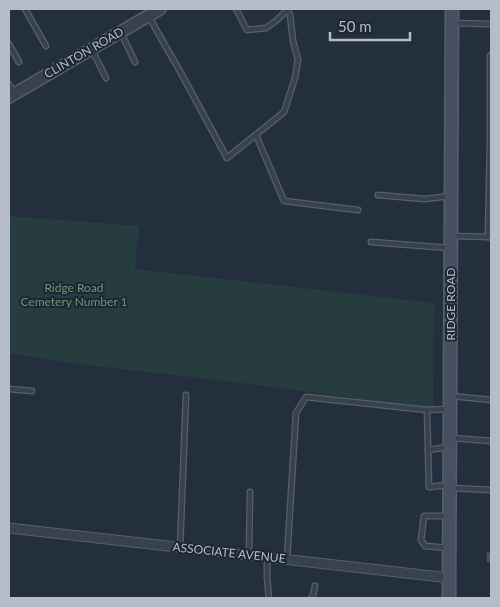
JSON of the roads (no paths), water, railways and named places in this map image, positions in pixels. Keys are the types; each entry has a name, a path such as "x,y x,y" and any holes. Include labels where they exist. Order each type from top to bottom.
{"main road":[{"name":"RIDGE ROAD","path":"450,598 452,9"}],"street":[{"name":"CLINTON ROAD","path":"11,91 91,49 160,9"},
{"name":"ASSOCIATE AVENUE","path":"9,528 450,578"}],"lane":[{"path":"25,9 46,46"},
{"path":"148,16 226,158 284,112 295,78 298,60 288,9 266,28 247,30 236,9"},
{"path":"452,23 491,24"},
{"path":"120,32 135,62"},
{"path":"9,44 19,62"},
{"path":"91,49 106,78"},
{"path":"371,242 451,242 490,237 491,55"},
{"path":"256,135 284,201 358,210"},
{"path":"378,195 425,199 451,196"},
{"path":"9,389 32,391"},
{"path":"180,548 186,395"},
{"path":"450,395 491,400"},
{"path":"287,560 296,413 306,397 427,410 450,409"},
{"path":"427,410 429,487 450,486 491,490"},
{"path":"428,450 450,442 491,441"},
{"path":"249,556 250,492"},
{"path":"450,516 424,516 421,540 425,546 450,548"},
{"path":"267,558 270,598"},
{"path":"312,598 315,586"}],"park label":[{"name":"Ridge Road Cemetery Number 1","path":"74,295"}]}
